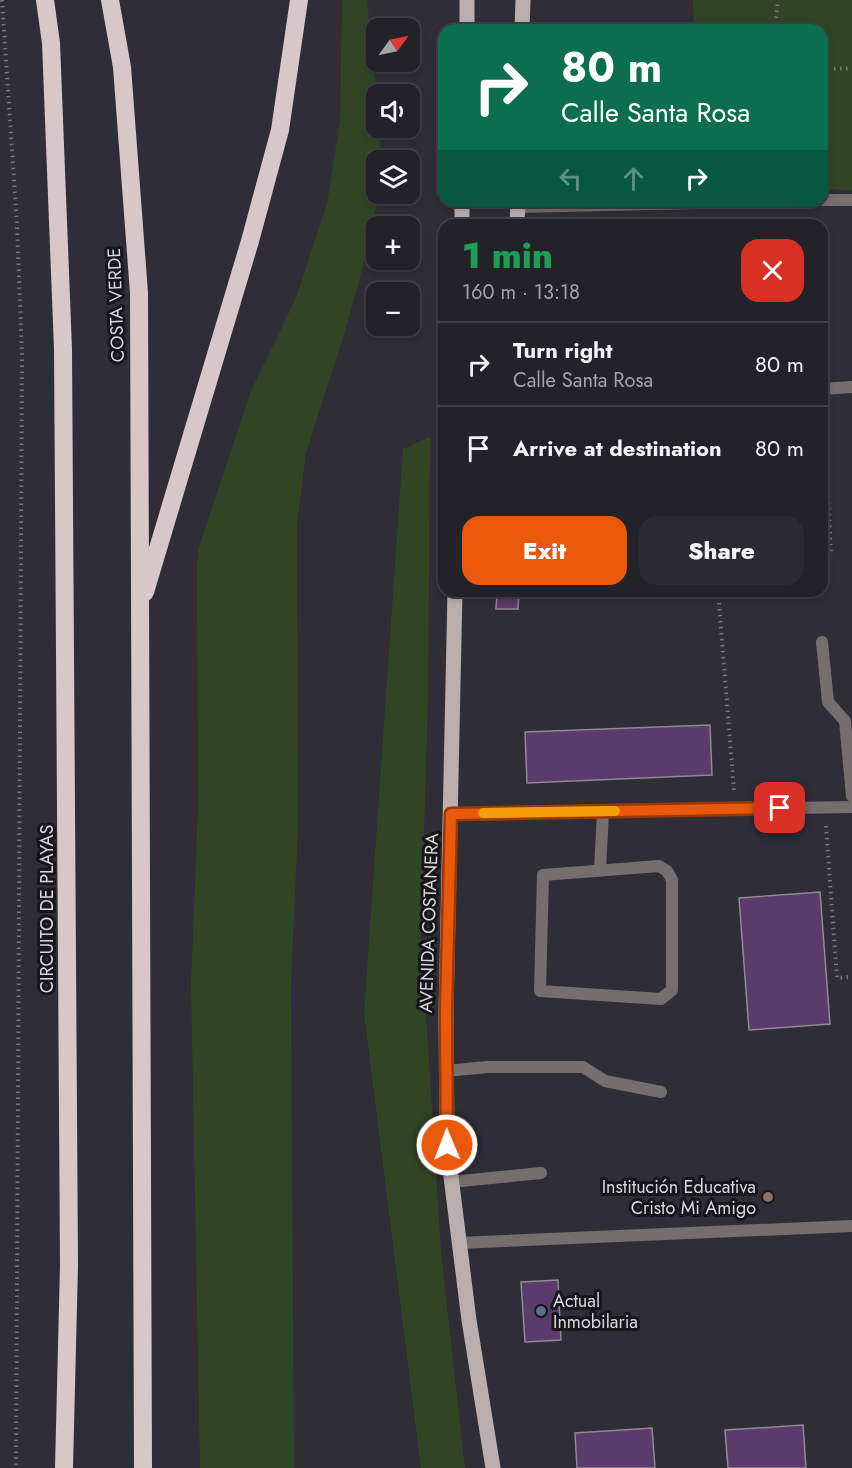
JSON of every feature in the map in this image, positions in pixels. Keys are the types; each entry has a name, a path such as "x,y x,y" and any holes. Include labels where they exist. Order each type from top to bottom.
{"highway":[{"name":"CIRCUITO DE PLAYAS","path":"45,0 51,43 63,349 69,1254 64,1468"},
{"name":"COSTA VERDE","path":"110,0 122,67 139,293 139,611"},
{"path":"143,1468 139,611 250,241 277,141 299,0"}],"main road":[{"path":"466,24 467,0"},
{"path":"522,24 523,0"},
{"name":"AVENIDA COSTANERA","path":"455,597 446,1071 447,1145 459,1243 493,1468"}],"street":[{"path":"828,200 852,200"},
{"path":"828,388 852,387"},
{"path":"822,642 828,702 845,721 852,796"},
{"path":"451,814 852,807"},
{"path":"600,869 603,812"},
{"path":"659,866 670,875 672,990 661,999 539,990 542,876 545,873 600,869 659,866"},
{"path":"446,1071 488,1067 582,1067 605,1081 661,1092"},
{"path":"452,1182 541,1173"},
{"path":"459,1243 852,1226"}],"path":[{"path":"2,0 17,224 22,355 16,1468"},
{"path":"776,24 778,0"},
{"path":"828,69 852,68"},
{"path":"828,492 831,555"},
{"path":"719,603 735,809"},
{"path":"825,808 837,978 852,977"}],"green space":[{"path":"342,0 367,0 369,18 366,18 366,72 375,72 376,84 366,84 366,138 381,138 380,150 366,150 366,204 377,204 374,216 366,216 365,259 345,331 306,453 297,525 298,826 291,985 294,1468 200,1468 191,983 198,808 197,563 199,547 251,391 296,298 327,204 340,121"},
{"path":"693,0 852,0 852,190 828,189 828,24 694,24"},
{"path":"430,437 428,700 421,936 441,1251 465,1468 421,1468 364,1014 403,449"}],"building":[{"path":"497,597 519,597 518,609 496,609"},
{"path":"710,725 712,775 527,783 525,732"},
{"path":"820,892 830,1024 749,1030 739,898"},
{"name":"Actual Inmobilaria","path":"558,1280 561,1340 525,1342 521,1282"},
{"path":"803,1425 806,1468 728,1468 725,1430"},
{"path":"652,1428 655,1468 577,1468 575,1433"}],"slow traffic":[{"path":"483,813 615,811"}],"place":[{"name":"Institución Educativa Cristo Mi Amigo","path":"768,1197"},
{"name":"Actual Inmobilaria","path":"541,1311"}],"route":[{"path":"447,1145 446,1011 451,814 780,808"}]}
